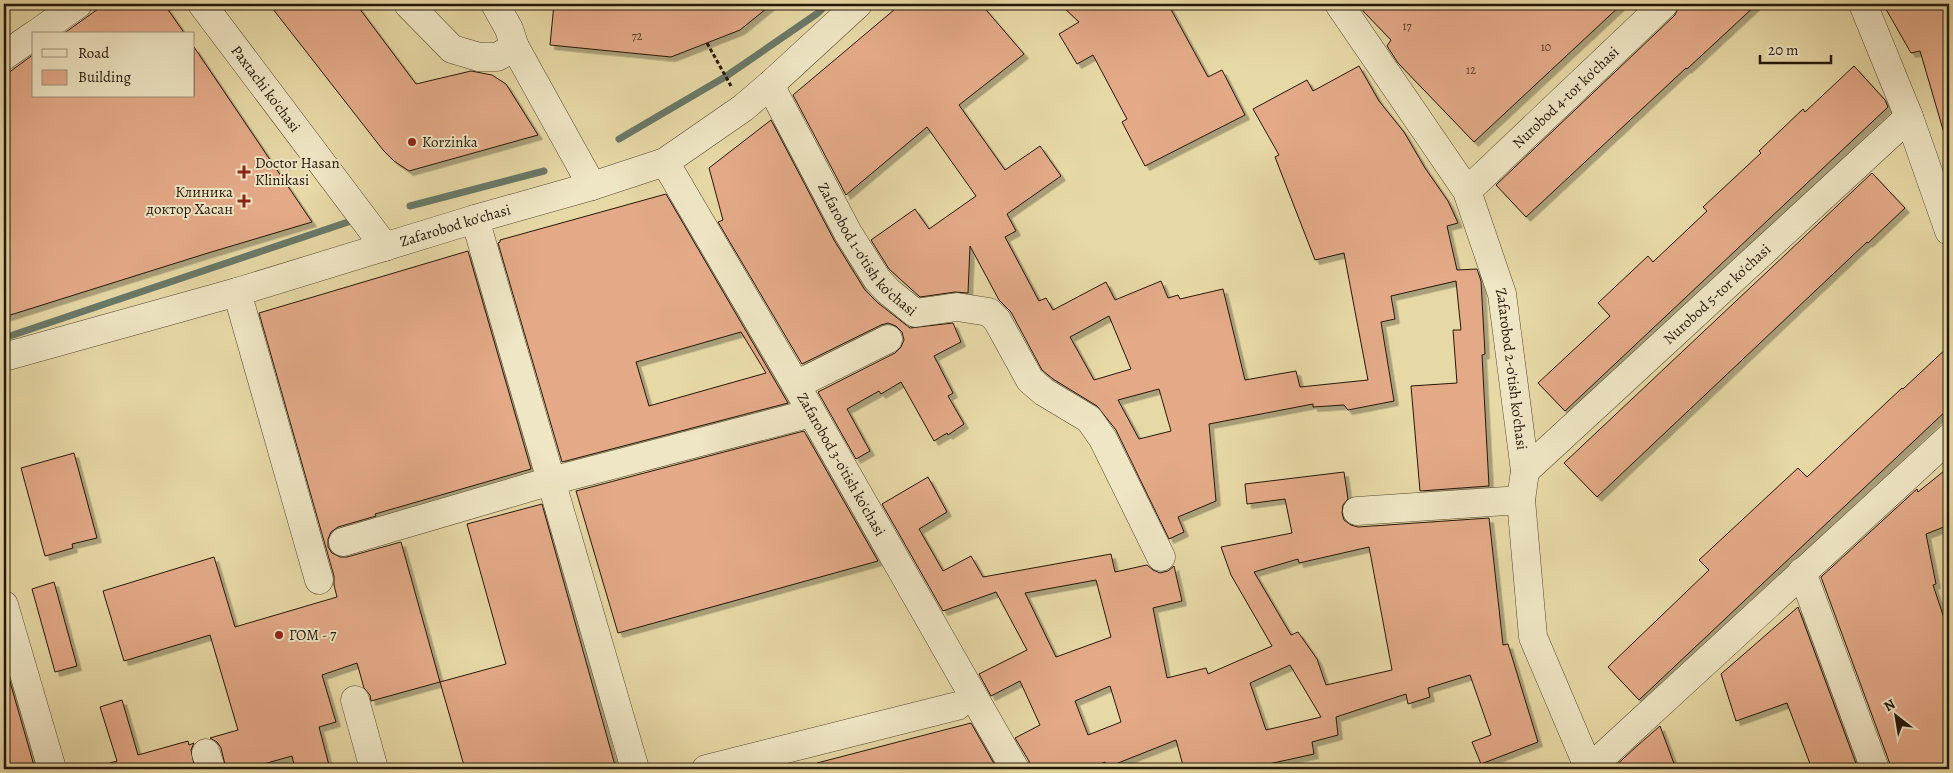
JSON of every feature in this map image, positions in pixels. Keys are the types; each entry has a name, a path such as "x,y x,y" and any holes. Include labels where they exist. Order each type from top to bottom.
{"street":[{"path":"38,32 78,4"},
{"name":"Paxtachi ko'chasi","path":"202,4 385,247"},
{"path":"408,4 452,49 479,57 497,57 515,47"},
{"path":"495,4 509,29 515,47 592,186"},
{"name":"Zafarobod ko'chasi","path":"4,358 237,292 475,219 592,186 665,162 743,108 858,4"},
{"name":"Zafarobod 2-o'tish ko'chasi","path":"1339,4 1467,191 1502,294 1525,472 1521,500 1533,637 1589,769"},
{"name":"Nurobod 4-tor ko'chasi","path":"1467,191 1664,4"},
{"path":"1863,4 1909,117 1949,230"},
{"path":"4,56 32,36"},
{"name":"Zafarobod 1-o'tish ko'chasi","path":"770,85 848,233 877,279 888,291 915,313 957,307 989,312 997,320 1030,380 1044,392 1088,419 1103,439 1161,557"},
{"name":"Nurobod 5-tor ko'chasi","path":"1525,472 1909,117"},
{"name":"Zafarobod 3-o'tish ko'chasi","path":"665,162 796,384 1015,769"},
{"path":"475,219 635,769"},
{"path":"237,292 319,580"},
{"path":"796,384 888,339"},
{"path":"343,542 551,481 800,416"},
{"path":"1589,769 1949,438"},
{"path":"1357,511 1521,500"},
{"path":"1802,572 1875,769"},
{"path":"4,605 52,769"},
{"path":"355,700 374,769"},
{"path":"706,769 957,706"}],"path":[{"path":"707,43 743,108"}],"building":[{"path":"105,4 164,4 184,32 66,32"},
{"path":"269,4 356,4 416,84 471,71 492,75 506,84 538,135 409,171 394,161 383,150"},
{"path":"554,4 635,4 661,6 668,4 772,4 740,30 671,57 550,45"},
{"path":"901,4 981,4 1024,54 959,105 1005,170 1040,146 1061,176 1007,214 1016,231 1005,237 1039,301 1046,298 1053,310 1106,282 1115,300 1161,281 1168,298 1178,295 1180,299 1223,289 1245,380 1296,371 1300,387 1368,380 1344,253 1315,260 1275,157 1279,155 1253,109 1307,80 1313,91 1359,66 1379,101 1404,132 1425,168 1448,201 1458,223 1447,226 1457,270 1477,269 1481,281 1485,354 1482,355 1489,486 1420,491 1411,386 1457,383 1453,330 1461,330 1456,281 1391,296 1395,319 1381,322 1394,401 1348,410 1344,405 1313,407 1313,404 1209,424 1216,501 1178,517 1184,532 1169,539 1116,430 1097,406 1053,379 1042,370 1011,312 999,300 970,246 968,293 955,292 920,297 889,269 871,240 915,209 929,229 976,196 927,127 846,195 793,95","holes":["1109,316 1131,369 1094,380 1070,337","1159,389 1171,431 1139,439 1118,400"]},
{"path":"1060,4 1168,4 1208,77 1222,70 1245,115 1145,166 1122,122 1127,119 1093,55 1077,64 1059,34 1079,22"},
{"path":"1358,4 1622,4 1474,142 1398,63 1387,46 1391,40"},
{"path":"1680,4 1757,4 1526,217 1496,185 1675,15"},
{"path":"1883,4 1949,4 1949,133 1944,133 1920,51 1911,53"},
{"path":"195,48 312,222 4,317 4,76 32,55 32,98 195,98"},
{"path":"1854,66 1885,100 1888,107 1565,411 1538,383 1610,316 1598,303 1648,256 1653,262 1707,211 1703,207 1761,153 1759,151 1803,109 1805,112"},
{"path":"771,120 834,240 865,290 878,303 910,328 953,323 961,342 934,356 953,393 948,396 964,424 948,435 947,433 934,441 901,382 881,394 879,391 847,409 870,451 856,459 818,392 895,353 901,347 904,340 902,332 896,326 888,323 881,325 802,364 718,222 723,220 709,168"},
{"path":"1872,173 1905,208 1597,497 1564,463"},
{"path":"666,194 788,403 562,462 498,243 500,240","holes":["741,332 766,373 649,406 636,362"]},
{"path":"468,251 531,469 375,514 376,516 338,527 331,532 328,539 328,547 332,553 340,557 347,557 401,542 440,682 371,701 370,695 364,688 357,663 322,675 336,722 319,727 330,769 295,769 292,756 246,769 226,769 221,748 217,742 210,738 238,730 210,635 124,661 103,591 214,557 235,627 337,597 334,576 259,313"},
{"path":"1949,346 1949,408 1639,700 1608,667 1709,570 1699,560 1798,468 1807,477"},
{"path":"804,431 878,561 618,633 576,491"},
{"path":"74,453 97,538 72,544 73,548 45,556 21,468"},
{"path":"1949,467 1949,525 1926,534 1936,584 1933,585 1949,633 1949,769 1890,769 1890,764 1821,577 1917,489 1918,492"},
{"path":"1344,472 1348,499 1343,505 1342,513 1344,520 1358,527 1489,518 1503,645 1508,644 1538,742 1481,764 1472,742 1491,735 1470,675 1428,688 1430,697 1408,704 1406,694 1336,717 1338,735 1312,742 1314,754 1246,769 1184,769 1176,740 1108,767 1105,762 1088,769 1031,769 1029,761 1015,738 1040,725 1020,681 991,696 979,674 1027,650 996,592 943,611 882,504 928,477 947,512 919,529 943,571 971,556 983,577 1111,554 1115,572 1147,565 1160,573 1168,571 1174,566 1182,601 1153,608 1167,678 1206,668 1208,674 1272,646 1231,575 1221,547 1292,533 1285,499 1247,504 1245,484","holes":["1369,547 1392,670 1326,685 1317,659 1298,632 1291,635 1254,572 1298,559 1299,563","1096,580 1111,637 1056,657 1025,593","1290,665 1321,717 1266,730 1250,683","1110,686 1121,722 1088,735 1075,701"]},
{"path":"542,504 616,769 465,769 440,682 506,664 467,524"},
{"path":"54,582 77,666 55,672 32,589"},
{"path":"1798,607 1858,769 1812,769 1787,703 1736,721 1721,674"},
{"path":"4,675 8,675 35,769 4,769"},
{"path":"122,700 138,755 188,741 189,745 194,743 191,750 195,769 108,769 107,764 117,761 100,707"},
{"path":"971,723 997,769 818,769 817,763"},
{"path":"1660,726 1676,769 1612,769 1637,746"}],"waterway":[{"path":"619,139 725,77 818,13 827,4"},
{"path":"410,206 544,171"},
{"path":"4,338 354,220"}],"place":[{"name":"Korzinka","path":"412,142"},
{"name":"Doctor Hasan Klinikasi","path":"244,172"},
{"name":"Клиника доктор Хасан","path":"244,201"},
{"name":"ГОМ - 7","path":"279,635"}]}
